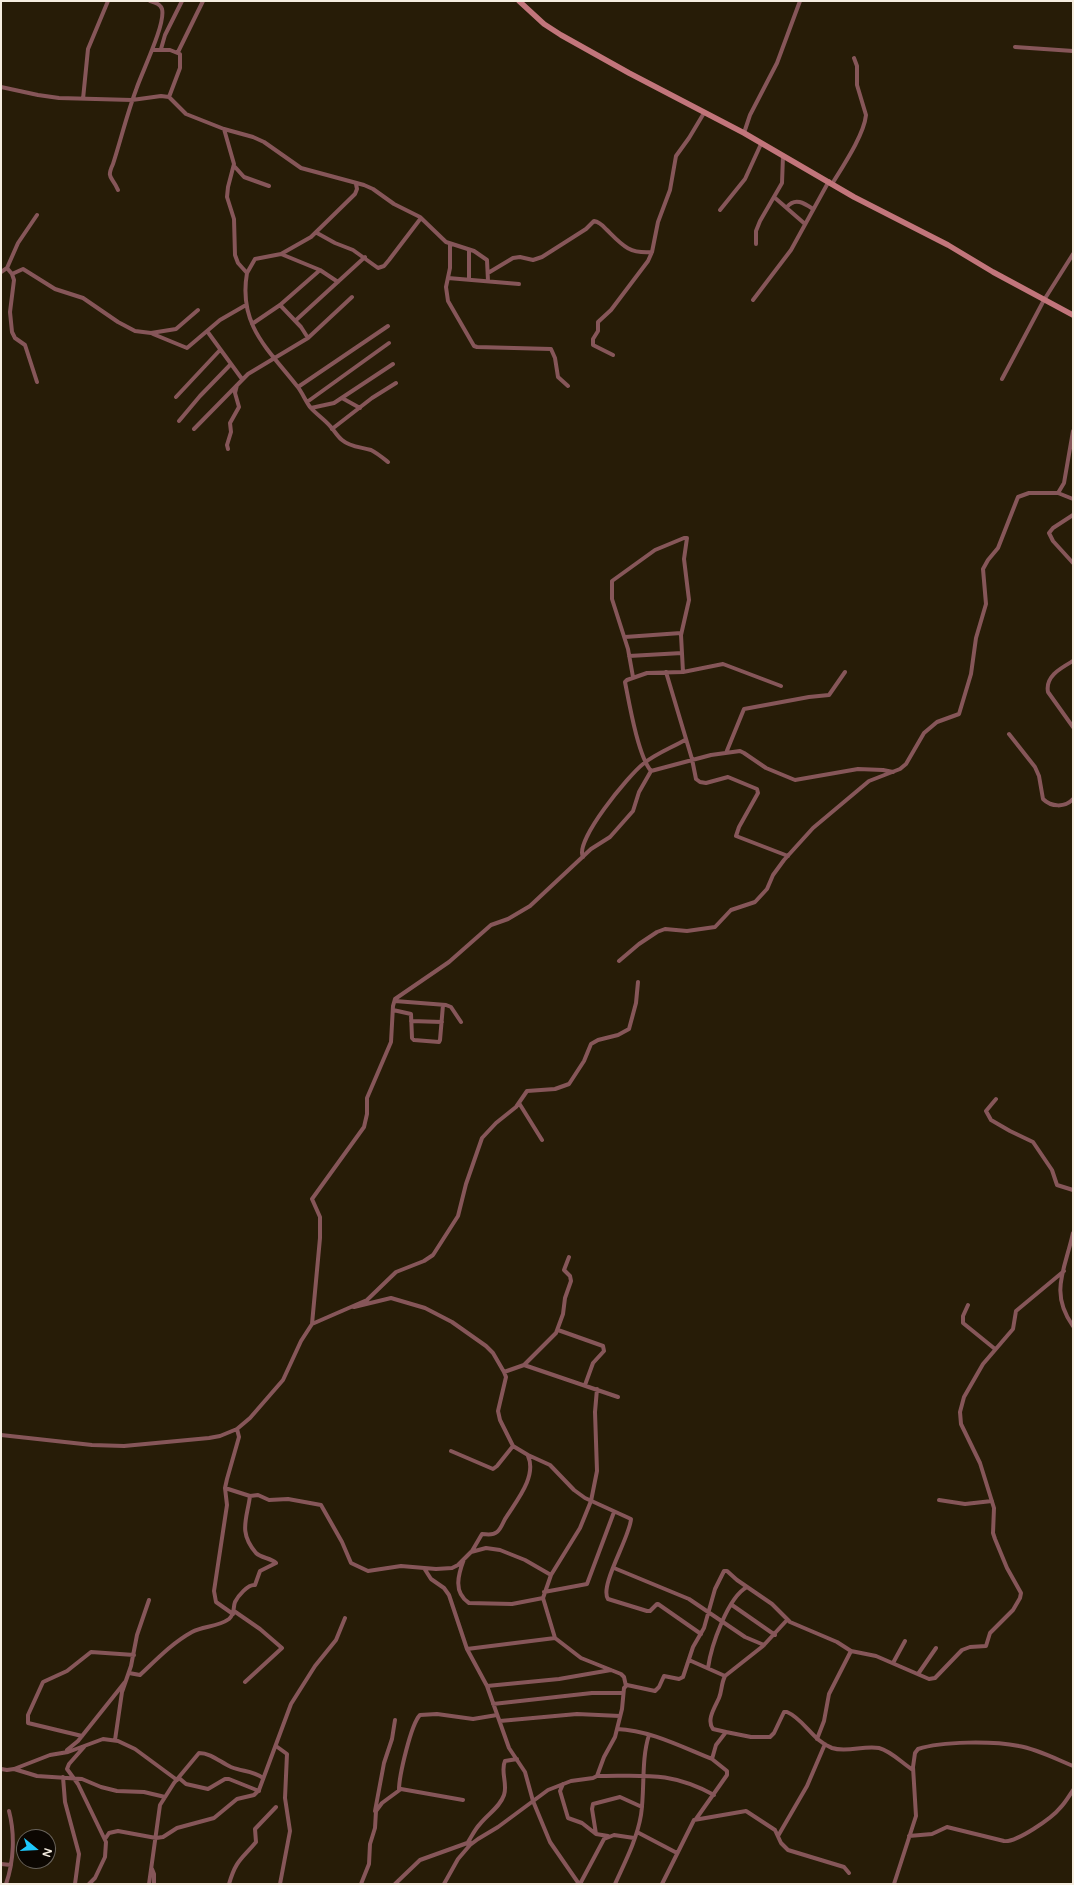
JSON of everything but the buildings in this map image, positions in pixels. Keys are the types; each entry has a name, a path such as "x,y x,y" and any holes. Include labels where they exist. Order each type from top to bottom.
{"main road":[{"path":"519,1 544,24 561,34 744,134 863,202 948,245 993,272 1073,315"}],"street":[{"path":"83,99 88,49 108,1"},
{"path":"118,190 110,178 109,172 113,164 132,100 152,50 162,12 160,5 150,1"},
{"path":"161,49 165,34 182,1"},
{"path":"178,52 203,1"},
{"path":"744,134 750,115 777,63 800,1"},
{"path":"1015,47 1073,51"},
{"path":"152,50 161,49 178,52"},
{"path":"169,97 180,68 181,58 178,52"},
{"path":"753,300 791,250 813,208 858,138 866,114 857,85 857,66 854,58"},
{"path":"1,87 49,98 132,100 161,96 169,97 186,114 224,129 246,134 259,140 301,168 369,187 394,204 421,218 438,235 450,244 481,254 487,260 488,281"},
{"path":"613,355 593,345 593,339 597,332 598,322 609,312 642,272 652,252 658,222 670,190 674,159 704,112"},
{"path":"224,129 235,167 244,177 269,186"},
{"path":"720,210 745,179 761,144"},
{"path":"756,244 758,227 782,183 783,156"},
{"path":"235,167 228,187 227,197 234,219 235,255 238,263 247,273"},
{"path":"356,184 357,189 355,194 317,233 281,254 255,259 247,273 244,289 246,305 252,324 258,335 274,358 298,387 311,408 346,443 371,450 388,462"},
{"path":"774,197 805,224"},
{"path":"787,207 792,202 798,201 813,208"},
{"path":"1,272 7,268 18,243 37,215"},
{"path":"317,233 365,257 376,267 384,266 421,218"},
{"path":"488,273 513,258 533,260 542,257 586,229 594,221 602,224 627,249 635,252 652,252"},
{"path":"450,244 446,287 448,301 475,347 551,349 555,358 558,377 568,386"},
{"path":"469,250 469,280"},
{"path":"281,254 320,270 338,282"},
{"path":"1002,379 1044,300 1073,254"},
{"path":"295,322 365,257"},
{"path":"7,268 12,274 14,286 10,312 12,332 15,338 25,345 37,382"},
{"path":"12,274 24,269 55,289 83,298 125,327 135,331 151,333 187,348 220,320 246,305"},
{"path":"252,324 280,305 320,270"},
{"path":"448,278 519,284"},
{"path":"194,429 242,379 308,338 352,297"},
{"path":"280,305 308,338"},
{"path":"151,333 176,329 198,310"},
{"path":"298,387 388,326"},
{"path":"207,331 242,379"},
{"path":"307,402 389,343"},
{"path":"176,397 220,350"},
{"path":"179,421 200,396 231,364"},
{"path":"311,408 328,406 392,364"},
{"path":"332,429 396,383"},
{"path":"228,449 227,444 232,430 230,422 239,407 235,393 237,384"},
{"path":"342,398 360,408"},
{"path":"1058,493 1064,483 1073,431"},
{"path":"620,961 640,944 662,930 699,930 716,927 731,910 753,903 769,886 773,875 788,856 813,828 869,781 900,769 906,764 924,733 937,722 956,716 962,710 971,674 976,638 986,604 983,569 998,548 1018,498 1029,494 1058,493 1073,500"},
{"path":"1073,515 1057,525 1049,533 1053,541 1073,563"},
{"path":"633,677 625,638 612,599 612,579 659,548 676,540 687,538 684,559 689,600 681,633 683,672"},
{"path":"625,638 681,633"},
{"path":"629,656 682,653"},
{"path":"1073,661 1054,674 1048,680 1047,686 1048,692 1073,727"},
{"path":"651,771 645,762 633,721 625,682 633,677 647,673 683,672 724,664 746,674 781,686"},
{"path":"666,672 692,760 696,779 700,782 709,783 728,777 758,790 755,800 737,831 736,836 788,856"},
{"path":"726,752 744,709 809,697 829,696 845,672"},
{"path":"1009,734 1037,772 1043,799 1060,806 1073,800"},
{"path":"583,857 582,852 585,842 610,799 626,779 645,762 685,740"},
{"path":"1,1435 92,1445 124,1446 220,1436 237,1429 250,1418 283,1380 301,1341 312,1324 320,1238 320,1217 312,1199 364,1127 367,1114 367,1098 392,1040 393,1010 395,1001 405,991 449,962 490,925 508,919 530,906 594,847 614,833 632,813 639,792 651,771 726,752 742,752 766,768 795,780 858,769 893,772"},
{"path":"354,1307 371,1297 396,1272 424,1261 433,1255 458,1216 466,1184 482,1138 519,1103 528,1090 555,1089 568,1084 584,1062 591,1044 598,1040 618,1035 629,1029 636,1003 638,982"},
{"path":"395,1001 451,1007 460,1022"},
{"path":"393,1010 411,1014 414,1040 433,1042 440,1040 443,1005"},
{"path":"411,1021 442,1022"},
{"path":"996,1099 986,1111 987,1116 1010,1131 1029,1139 1052,1170 1057,1185 1073,1190"},
{"path":"519,1103 542,1140"},
{"path":"1073,1233 1059,1292 1063,1309 1073,1326"},
{"path":"504,1372 524,1365 554,1336 558,1330 563,1314 565,1298 571,1282 570,1276 564,1270 569,1256"},
{"path":"626,1686 654,1691 659,1687 664,1676 679,1679 683,1677 692,1647 701,1634 715,1589 724,1571 727,1571 737,1580 778,1608 787,1620 837,1642 851,1651 871,1654 932,1679 962,1650 970,1647 986,1646 990,1633 1008,1616 1020,1598 1019,1588 1006,1568 994,1539 993,1533 995,1513 978,1457 960,1418 962,1404 968,1388 983,1364 1013,1329 1016,1311 1064,1271"},
{"path":"312,1324 354,1307 391,1298 425,1308 452,1322 486,1346 493,1353 504,1372 506,1384 498,1411 503,1427 513,1446 550,1465 580,1494 591,1501 628,1517 631,1521 606,1592 608,1599 647,1611 650,1611 658,1604 701,1634"},
{"path":"968,1305 963,1316 963,1324 995,1349"},
{"path":"558,1330 604,1346 604,1351 593,1362 584,1385"},
{"path":"524,1365 618,1397"},
{"path":"597,1389 595,1412 597,1471 591,1501 580,1528 551,1575 543,1598 555,1638 581,1658 614,1670 624,1677 626,1686 624,1688 617,1729 597,1776"},
{"path":"237,1429 239,1437 225,1488 228,1502 214,1591 216,1602 222,1608 233,1612 260,1630 282,1648 245,1682"},
{"path":"451,1451 493,1468 497,1466 513,1446"},
{"path":"225,1488 250,1496 258,1495 273,1500 288,1499 321,1505 342,1542 350,1562 368,1571 401,1566 438,1569 452,1568 471,1552 482,1534 492,1535 498,1532 527,1482 530,1462 528,1455"},
{"path":"129,1673 140,1675 181,1639 202,1627 225,1621 230,1618 236,1600 248,1587 255,1585 260,1571 276,1563 257,1554 245,1533 244,1528 250,1496"},
{"path":"939,1500 965,1504 992,1501"},
{"path":"544,1592 587,1584 614,1512"},
{"path":"471,1552 486,1548 500,1550 532,1563 551,1575"},
{"path":"465,1557 458,1575 458,1585 462,1596 469,1603 512,1604 543,1598"},
{"path":"424,1568 431,1579 448,1593 456,1610 467,1649 487,1686 509,1748 525,1772 533,1801 550,1842 580,1884 599,1848 608,1836"},
{"path":"614,1568 681,1595 709,1611 745,1637 764,1645"},
{"path":"708,1668 711,1649 723,1622 739,1592 747,1587"},
{"path":"115,1740 120,1701 134,1655 137,1635 149,1600"},
{"path":"732,1605 774,1635"},
{"path":"105,1839 109,1833 118,1831 156,1838 164,1836 177,1828 214,1818 237,1799 251,1796 259,1791 291,1704 314,1666 336,1640 344,1618"},
{"path":"787,1620 764,1645 725,1676 722,1682 719,1698 712,1712 711,1724 713,1729 751,1738 770,1737 774,1733 782,1715 787,1712 824,1744 840,1750 879,1748 886,1751 913,1770"},
{"path":"467,1649 555,1638"},
{"path":"893,1663 905,1642"},
{"path":"918,1674 936,1648"},
{"path":"817,1739 824,1721 830,1694 851,1651"},
{"path":"82,1736 28,1723 28,1714 42,1683 67,1670 91,1652 134,1655"},
{"path":"689,1660 725,1676"},
{"path":"487,1686 559,1679 614,1670"},
{"path":"61,1754 74,1745 82,1736 126,1680"},
{"path":"493,1704 592,1693 623,1694"},
{"path":"399,1790 401,1774 412,1731 420,1715 433,1713 473,1719 497,1715"},
{"path":"500,1721 577,1714 620,1716"},
{"path":"361,1884 369,1864 370,1844 375,1828 376,1799 395,1720"},
{"path":"617,1729 649,1735 712,1759 728,1773 714,1795 690,1826 685,1840 662,1884"},
{"path":"712,1759 716,1745 726,1732"},
{"path":"615,1884 637,1832 642,1807 644,1753 649,1735"},
{"path":"1,1769 14,1769 50,1755 61,1754 100,1739 115,1740 141,1752 184,1782 206,1789 211,1789 225,1779 230,1779 259,1791"},
{"path":"894,1884 916,1816 913,1770 915,1753 918,1749 930,1746 968,1743 1018,1746 1029,1748 1073,1766"},
{"path":"778,1836 807,1786 824,1744"},
{"path":"86,1745 68,1766 68,1772 78,1784 105,1839 107,1849 105,1857 95,1878 89,1884"},
{"path":"276,1746 287,1754 285,1798 290,1829 280,1884"},
{"path":"149,1884 159,1809 165,1797 178,1779 201,1753 212,1756 238,1770 254,1772 263,1778"},
{"path":"468,1842 478,1827 498,1806 505,1794 505,1761 517,1759"},
{"path":"14,1769 37,1776 63,1777 87,1781 104,1789 144,1792 165,1797"},
{"path":"444,1884 458,1859 470,1845 548,1790 571,1781 593,1778 597,1776 644,1775 686,1782 714,1795"},
{"path":"63,1777 65,1802 79,1854 76,1884"},
{"path":"563,1784 560,1791 568,1818 572,1821 582,1823 596,1834 634,1838"},
{"path":"375,1814 382,1803 399,1790 409,1790 463,1800"},
{"path":"909,1836 932,1834 947,1827 1004,1841 1011,1840 1027,1832 1057,1811 1073,1790"},
{"path":"596,1834 592,1809 593,1804 620,1797 642,1807"},
{"path":"229,1884 235,1867 245,1853 256,1842 255,1829 276,1807"},
{"path":"6,1884 13,1852 13,1822 9,1811"},
{"path":"696,1819 748,1812 775,1830 783,1846 788,1850 844,1867 849,1873"},
{"path":"637,1832 677,1853"},
{"path":"395,1884 420,1860 478,1839"},
{"path":"1,1864 11,1865"},
{"path":"152,1868 154,1874 154,1884"}]}
